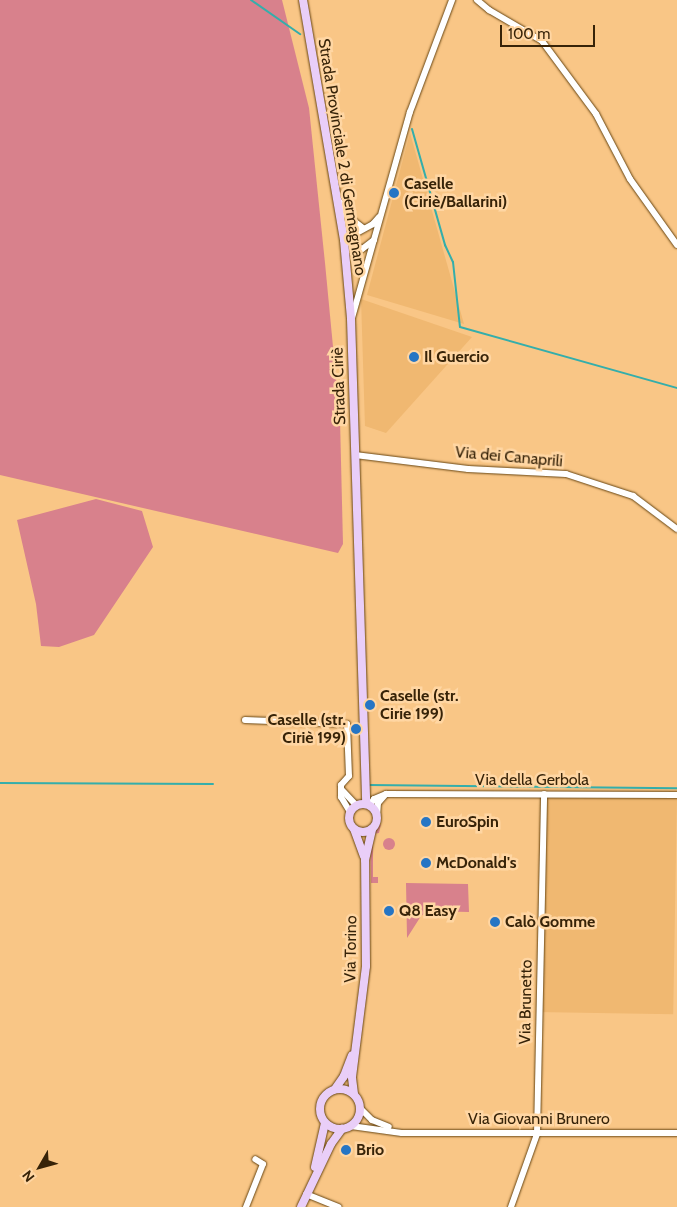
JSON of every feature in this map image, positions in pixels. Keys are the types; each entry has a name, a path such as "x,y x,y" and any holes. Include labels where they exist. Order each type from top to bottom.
{"main road":[{"name":"Strada Provinciale 2 di Germagnano","path":"303,0 344,240 351,320"},
{"name":"Strada Ciriè","path":"351,320 363,804"},
{"path":"363,804 377,817 372,829 363,832 354,829 349,821 350,812 363,804"},
{"name":"Via Torino","path":"354,829 365,860"},
{"name":"Via Torino","path":"354,1094 352,1076 366,966 365,860 372,829"},
{"name":"Via Torino","path":"336,1089 344,1076 358,1038"},
{"path":"307,1192 326,1123 320,1106 325,1095 336,1089 354,1094 360,1108 351,1126 342,1129 326,1123"},
{"path":"300,1207 342,1129"}],"street":[{"name":"Strada Ciriè","path":"351,320 376,238 407,120 452,0"},
{"path":"477,0 489,10 542,40 596,114 630,179 677,245"},
{"path":"336,194 345,214 363,228"},
{"path":"344,240 378,220 386,200"},
{"path":"344,240 362,249 376,238"},
{"name":"Via dei Canaprili","path":"355,456 374,455 468,469 566,474 633,496 677,529"},
{"path":"245,720 347,724 349,776 341,789 341,797 350,812"},
{"path":"341,789 363,804 386,794"},
{"path":"377,817 378,803 386,794"},
{"name":"Via della Gerbola","path":"386,794 677,795"},
{"name":"Via Brunetto","path":"511,1207 537,1134 544,794"},
{"name":"Via Giovanni Brunero","path":"360,1108 372,1120 402,1133"},
{"name":"Via Giovanni Brunero","path":"351,1126 402,1133 677,1133"},
{"path":"246,1207 263,1164 255,1159"},
{"path":"307,1192 339,1207"}],"shaded area":[{"path":"0,0 282,0 309,108 325,263 340,420 343,544 338,553 0,475"},
{"path":"410,133 464,324 367,295"},
{"path":"361,299 472,337 386,433 365,426"},
{"path":"96,499 142,511 153,547 94,635 59,647 41,646 36,604 17,520"},
{"path":"540,795 677,797 673,1014 536,1012"},
{"path":"381,824 379,833 373,834 373,877 378,877 378,883 371,883 370,839 375,829"},
{"path":"389,838 395,844 389,850 383,844"},
{"path":"406,883 468,884 469,912 428,911 421,916 407,938"}],"waterway":[{"path":"251,0 300,34"},
{"path":"412,129 445,245 453,262 460,327 677,388"},
{"path":"0,783 213,784"},
{"path":"369,785 677,788"}],"place":[{"name":"Caselle (Ciriè/Ballarini)","path":"394,193"},
{"name":"Il Guercio","path":"414,357"},
{"name":"Caselle (str. Cirie 199)","path":"370,705"},
{"name":"Caselle (str. Ciriè 199)","path":"356,729"},
{"name":"EuroSpin","path":"426,822"},
{"name":"McDonald's","path":"426,863"},
{"name":"Q8 Easy","path":"389,911"},
{"name":"Calò Gomme","path":"495,922"},
{"name":"Brio","path":"346,1150"}]}
